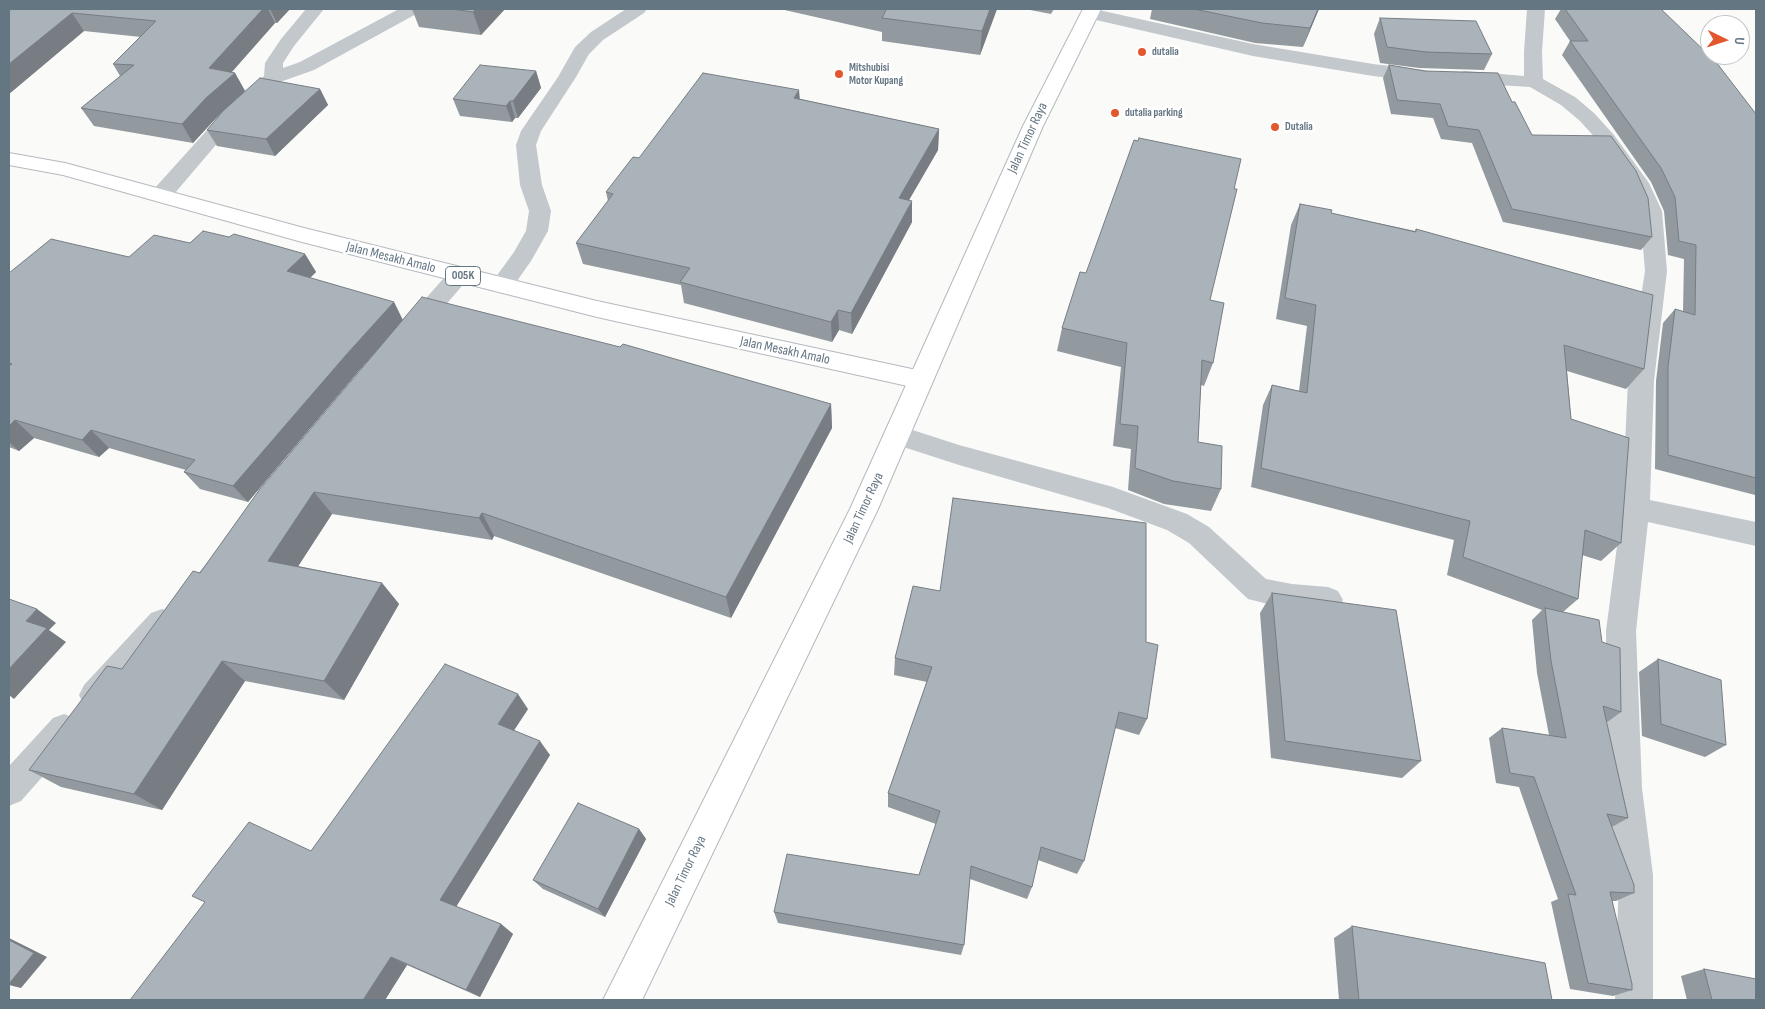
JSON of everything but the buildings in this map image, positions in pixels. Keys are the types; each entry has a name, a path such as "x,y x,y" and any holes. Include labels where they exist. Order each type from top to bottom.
{"main road":[{"name":"Jalan Timor Raya","path":"622,1000 864,509 1033,126 1091,11"},
{"name":"Jalan Mesakh Amalo","path":"9,159 65,169 302,235 597,309 722,338 921,380"}],"street":[{"path":"273,78 274,63 287,43 316,9"},
{"path":"161,196 225,122 273,78 307,66 412,9"},
{"path":"502,285 523,256 537,232 540,211 531,185 526,145 531,131 567,77 581,52 597,36 638,9"},
{"path":"1534,82 1533,52 1536,9"},
{"path":"1091,11 1253,50 1373,70 1419,76 1479,77 1534,82 1568,101 1588,117 1607,139 1638,183 1651,210 1656,271 1641,382 1636,508 1621,632 1625,788 1636,875 1634,1000"},
{"path":"393,351 459,275"},
{"path":"897,435 995,466 1113,498 1177,522 1199,534 1258,590 1292,597 1328,600"},
{"path":"1636,508 1756,534"},
{"path":"9,790 181,601"}],"place":[{"name":"dutalia","path":"1142,52"},
{"name":"Mitshubisi Motor Kupang","path":"839,74"},
{"name":"dutalia parking","path":"1115,113"},
{"name":"Dutalia","path":"1275,127"}]}
